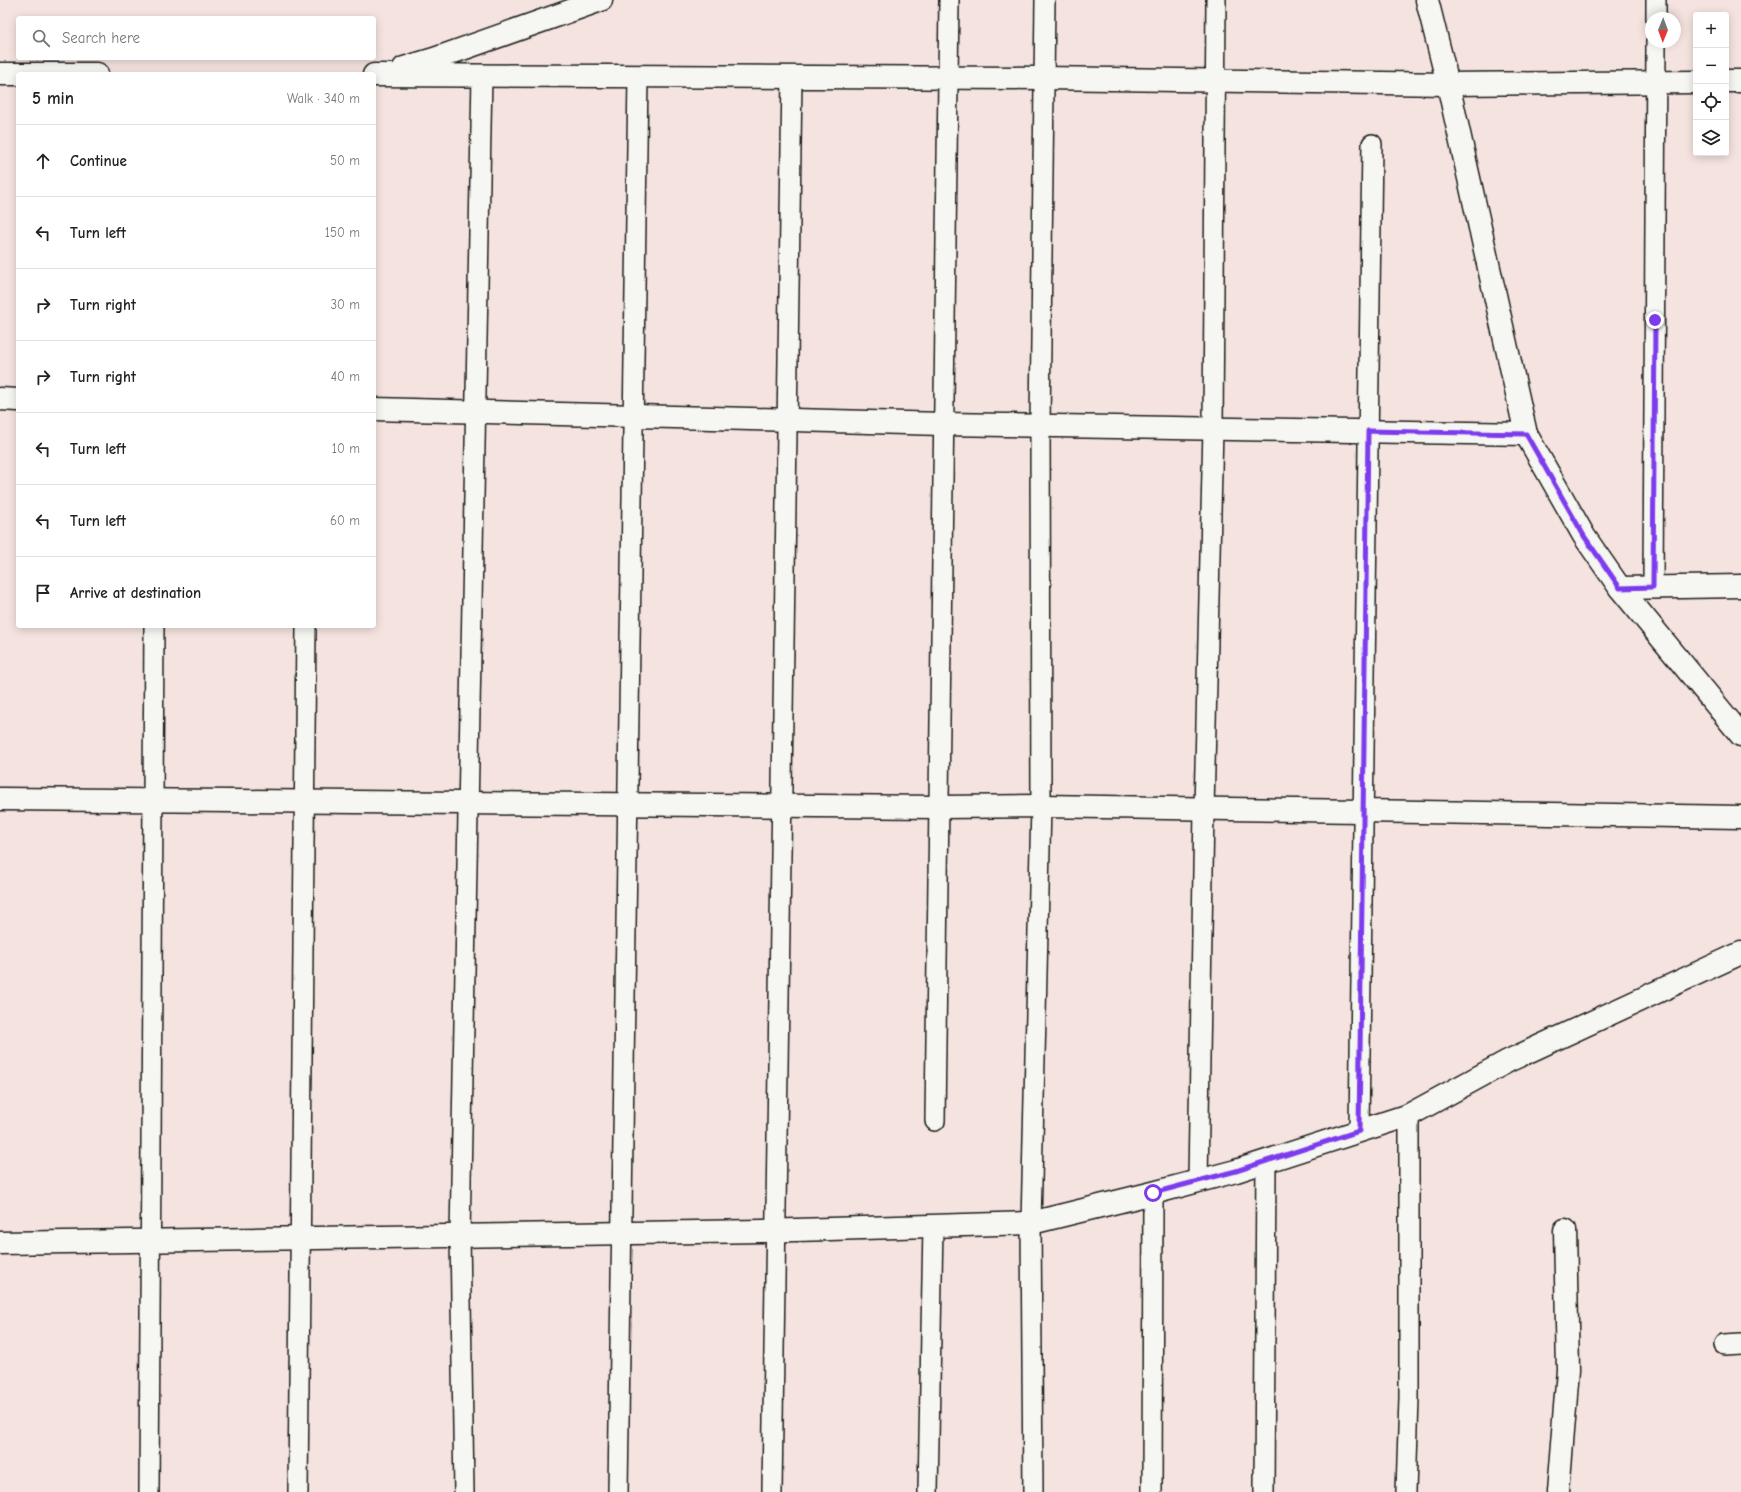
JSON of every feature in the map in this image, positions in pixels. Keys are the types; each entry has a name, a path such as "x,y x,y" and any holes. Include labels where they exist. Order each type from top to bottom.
{"street":[{"path":"377,75 434,59 601,0"},
{"path":"1427,0 1448,84 1526,434 1584,536 1620,588 1741,735"},
{"path":"0,74 16,74"},
{"path":"377,75 1044,78 1448,84 1656,84 1693,82"},
{"path":"1729,81 1741,81"},
{"path":"0,399 16,400"},
{"path":"376,409 943,424 1526,434"},
{"path":"1620,588 1741,586"},
{"path":"0,799 782,806 1041,806 1741,817"},
{"path":"0,1243 775,1230 1032,1223 1198,1181 1266,1161 1409,1115 1508,1062 1741,953"},
{"path":"1558,1492 1568,1370 1565,1230"}],"lane":[{"path":"935,1121 949,0"},
{"path":"1034,1492 1032,1223 1041,806 1040,425 1045,0"},
{"path":"1198,1181 1204,809 1213,428 1216,0"},
{"path":"1656,0 1656,12"},
{"path":"1653,587 1656,48"},
{"path":"464,1492 460,1235 482,75"},
{"path":"618,1492 638,76"},
{"path":"772,1492 792,77"},
{"path":"1359,1131 1372,144"},
{"path":"149,1492 154,628"},
{"path":"298,1492 306,628"},
{"path":"1406,1492 1409,1398 1409,1115"},
{"path":"1264,1492 1266,1161"},
{"path":"1152,1492 1153,1193"},
{"path":"928,1492 933,1226"}],"route":[{"path":"1153,1193 1236,1171 1359,1131 1368,431 1526,434 1584,536 1620,588 1653,587 1655,320"}]}
